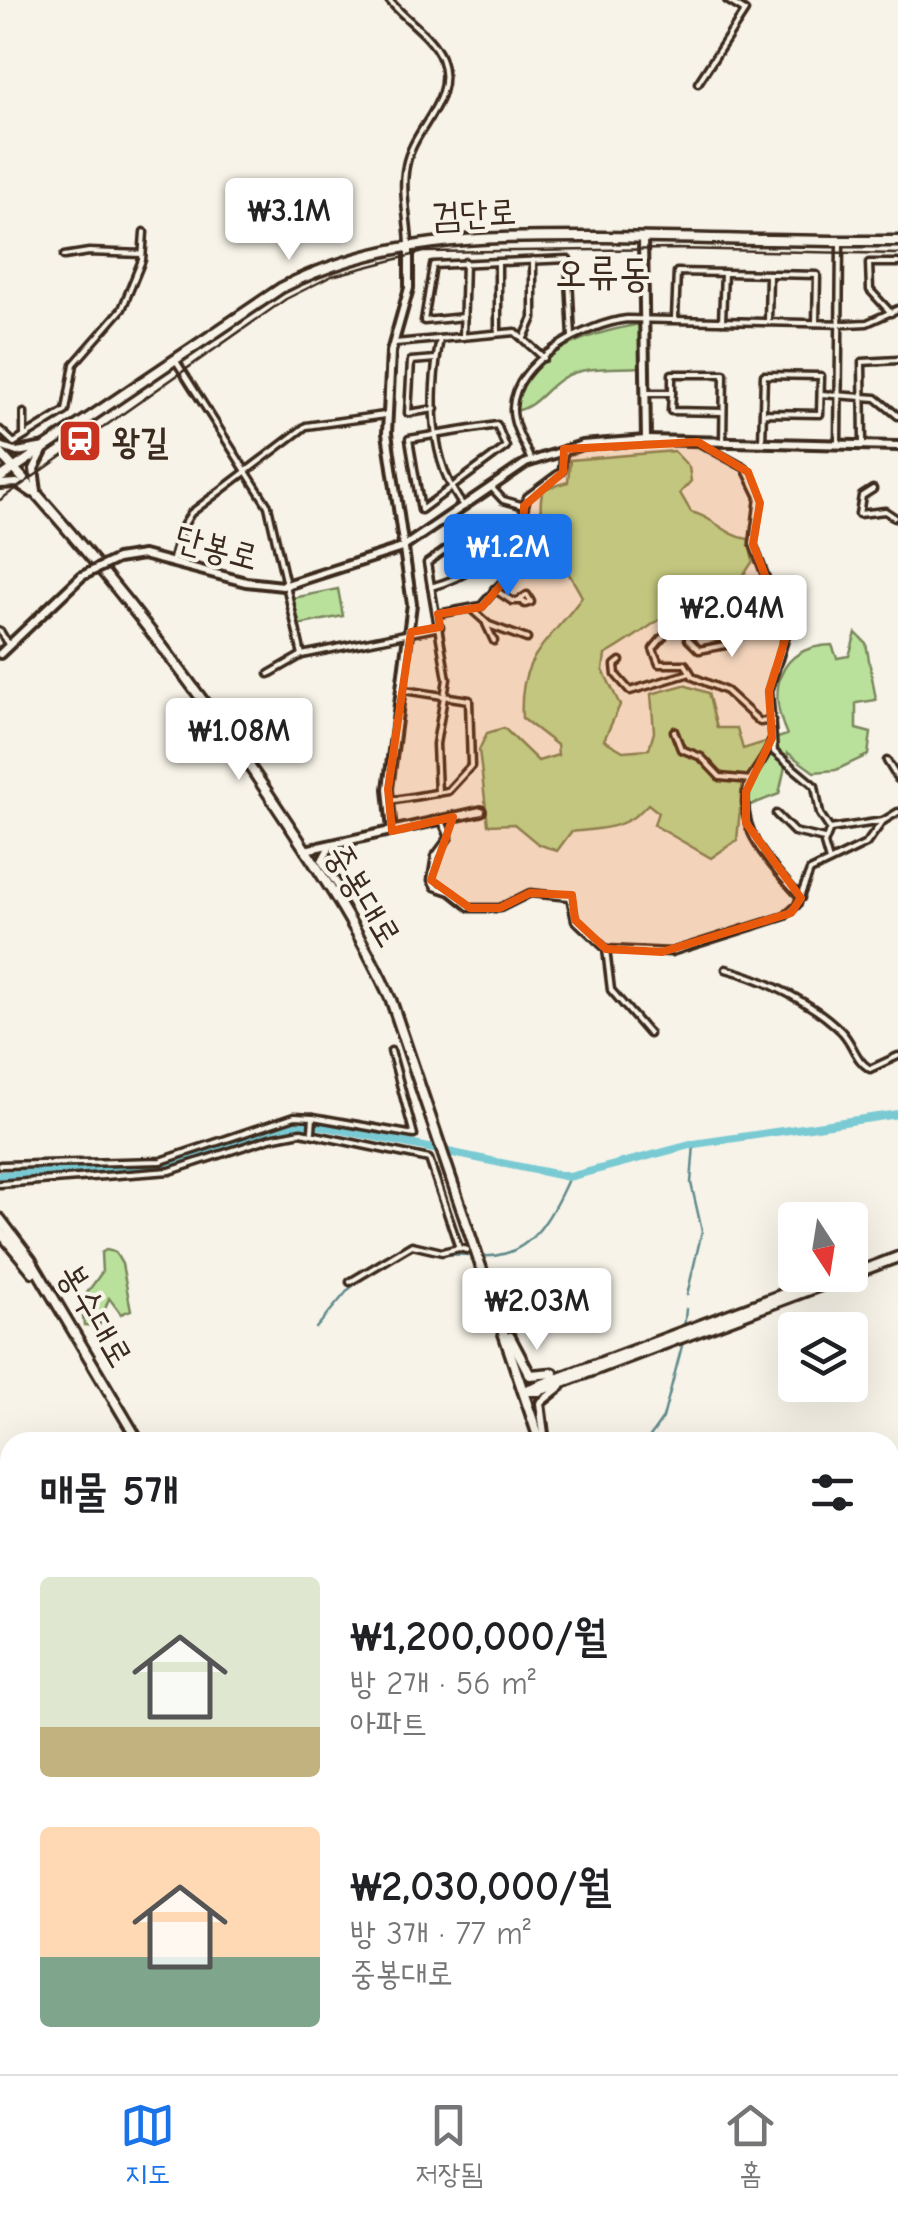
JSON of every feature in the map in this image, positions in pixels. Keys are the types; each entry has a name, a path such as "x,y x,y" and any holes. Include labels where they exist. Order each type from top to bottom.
{"main road":[{"name":"검단로","path":"0,481 13,468 305,276 352,258 467,237 898,241"},
{"name":"중봉대로","path":"0,454 172,654 339,902 391,1000 471,1249 539,1432"},
{"name":"봉수대로","path":"0,1222 49,1291 133,1432"},
{"path":"0,1232 49,1291"},
{"path":"868,1266 898,1254"},
{"path":"703,1329 793,1292"},
{"path":"524,1391 800,1292"},
{"path":"503,1328 530,1375 575,1374"}],"street":[{"path":"389,0 432,44 445,77 443,94 414,142 405,171 409,288 392,343 388,415 412,604 389,801 392,830"},
{"path":"698,83 745,11 727,0"},
{"path":"0,430 14,443 66,412 74,364 122,309 142,254 144,232"},
{"path":"643,238 646,440"},
{"path":"838,444 840,240"},
{"path":"64,256 89,252 142,254"},
{"path":"464,318 424,322 432,265 568,259 572,337"},
{"path":"524,338 534,318 533,260"},
{"path":"498,261 498,333"},
{"path":"463,337 464,262"},
{"path":"891,313 870,290 869,263 898,264"},
{"path":"675,320 677,272 817,275 816,323"},
{"path":"722,321 724,273"},
{"path":"768,322 769,274"},
{"path":"531,460 513,405 527,377 572,337 609,322 841,324 867,322 898,309"},
{"path":"392,343 515,332 544,358"},
{"path":"440,339 435,409 440,467 464,507"},
{"path":"435,409 408,414 410,361 436,359"},
{"path":"863,444 862,362 898,360"},
{"path":"176,361 268,506 302,655"},
{"path":"722,443 723,412 724,374 672,374 672,411 723,412"},
{"path":"762,443 764,375 821,376 820,414 763,413"},
{"path":"646,393 672,393"},
{"path":"821,394 876,398 898,416"},
{"path":"24,413 24,436"},
{"path":"173,559 191,513 306,426 330,419 388,415"},
{"path":"497,426 506,447 422,510 410,439 437,434 497,426"},
{"name":"단봉로","path":"0,654 82,576 116,560 143,555 173,559 246,582 284,586 402,548 531,460 564,450 646,440 898,446"},
{"path":"698,442 745,468 760,502 753,544 781,611 786,640 771,682 772,738 776,755 802,771 814,786 820,814 830,828"},
{"path":"0,446 18,452 45,447"},
{"path":"38,497 34,469 45,447"},
{"path":"438,614 481,606 520,561 519,533 524,506 530,492 562,472 564,450"},
{"path":"0,481 17,483 38,497"},
{"path":"491,486 503,500 524,506"},
{"path":"873,489 862,496 859,514 884,511 894,517"},
{"path":"438,794 436,744 447,679 427,563 478,527 519,533"},
{"path":"431,587 470,572 487,556 502,531"},
{"path":"494,589 512,601 521,600"},
{"path":"470,608 486,624 494,642"},
{"path":"688,639 699,650 709,649 781,611"},
{"path":"486,624 528,639"},
{"path":"269,674 302,655 440,627"},
{"path":"0,631 9,646"},
{"path":"664,637 653,649 659,664 685,664 690,674 726,691 760,722 772,720"},
{"path":"620,661 614,665 616,675 630,691 690,674"},
{"path":"389,801 454,788 471,764 470,702 404,690"},
{"path":"674,731 681,748 700,757 720,777 751,780"},
{"path":"772,738 746,790 747,825 764,856 800,898"},
{"path":"887,761 898,779"},
{"path":"305,850 481,810"},
{"path":"441,820 449,836 435,856 431,880 434,887 472,908 498,909 530,893 568,895 575,920 606,949 670,952 788,915 800,898 809,872 866,844 883,821 898,812"},
{"path":"776,814 794,832 824,839"},
{"path":"830,828 883,821"},
{"path":"829,861 824,839 830,828"},
{"path":"333,844 322,862 339,887 339,902"},
{"path":"606,949 608,984 648,1034"},
{"path":"726,969 795,998 841,1031 860,1063 870,1069 898,1056"},
{"path":"0,1165 160,1160 276,1120 314,1117 414,1136 390,1051"},
{"path":"312,1132 314,1117"},
{"path":"0,1184 170,1171 270,1138 312,1132 429,1159 459,1248"},
{"path":"350,1282 410,1246 442,1252 471,1249"},
{"path":"543,1432 542,1398 575,1374"}],"highlighted area":[{"path":"698,442 748,472 760,503 753,544 787,633 769,691 772,738 746,792 746,823 801,898 791,913 662,952 606,949 575,920 572,895 530,893 500,908 470,908 431,880 453,817 392,831 388,789 411,632 440,627 438,614 482,607 522,560 524,506 563,472 564,449"}],"green space":[{"path":"640,324 640,367 569,375 528,406 515,411 521,390 545,359 581,340"},
{"path":"674,451 689,467 691,481 680,493 691,512 748,539 753,561 724,591 680,608 605,655 603,670 620,705 604,740 623,751 649,749 654,732 651,694 684,685 708,693 717,728 737,728 743,749 787,735 778,688 788,663 813,648 832,645 837,658 849,656 856,633 866,643 876,700 856,703 856,729 871,733 868,755 836,770 814,772 788,753 779,794 740,809 737,840 711,858 654,825 658,812 648,804 622,823 571,832 557,851 538,844 514,824 488,825 479,750 487,733 504,728 538,761 558,755 557,745 522,718 522,696 531,664 582,597 546,531 543,489 568,482 570,460"},
{"path":"338,589 343,616 298,625 293,598"},
{"path":"115,1252 122,1264 131,1310 121,1314 109,1298 99,1326 84,1325 81,1301 102,1272 101,1253"}],"waterway":[{"path":"0,1175 162,1166 280,1126 318,1125 569,1177 694,1144 898,1114"},
{"path":"687,1295 702,1231 691,1183 694,1144"},
{"path":"480,1256 497,1255 525,1244 546,1221 569,1177"},
{"path":"389,1261 416,1247 433,1254 472,1255"},
{"path":"316,1328 349,1289 378,1267"},
{"path":"684,1329 686,1309"},
{"path":"653,1432 663,1418 683,1342"}],"tram line":[{"path":"0,500 286,299 332,276 424,252 677,249 898,254"}],"place":[{"name":"왕길","path":"80,441"}],"district":[{"name":"오류동","path":"603,272"}]}
